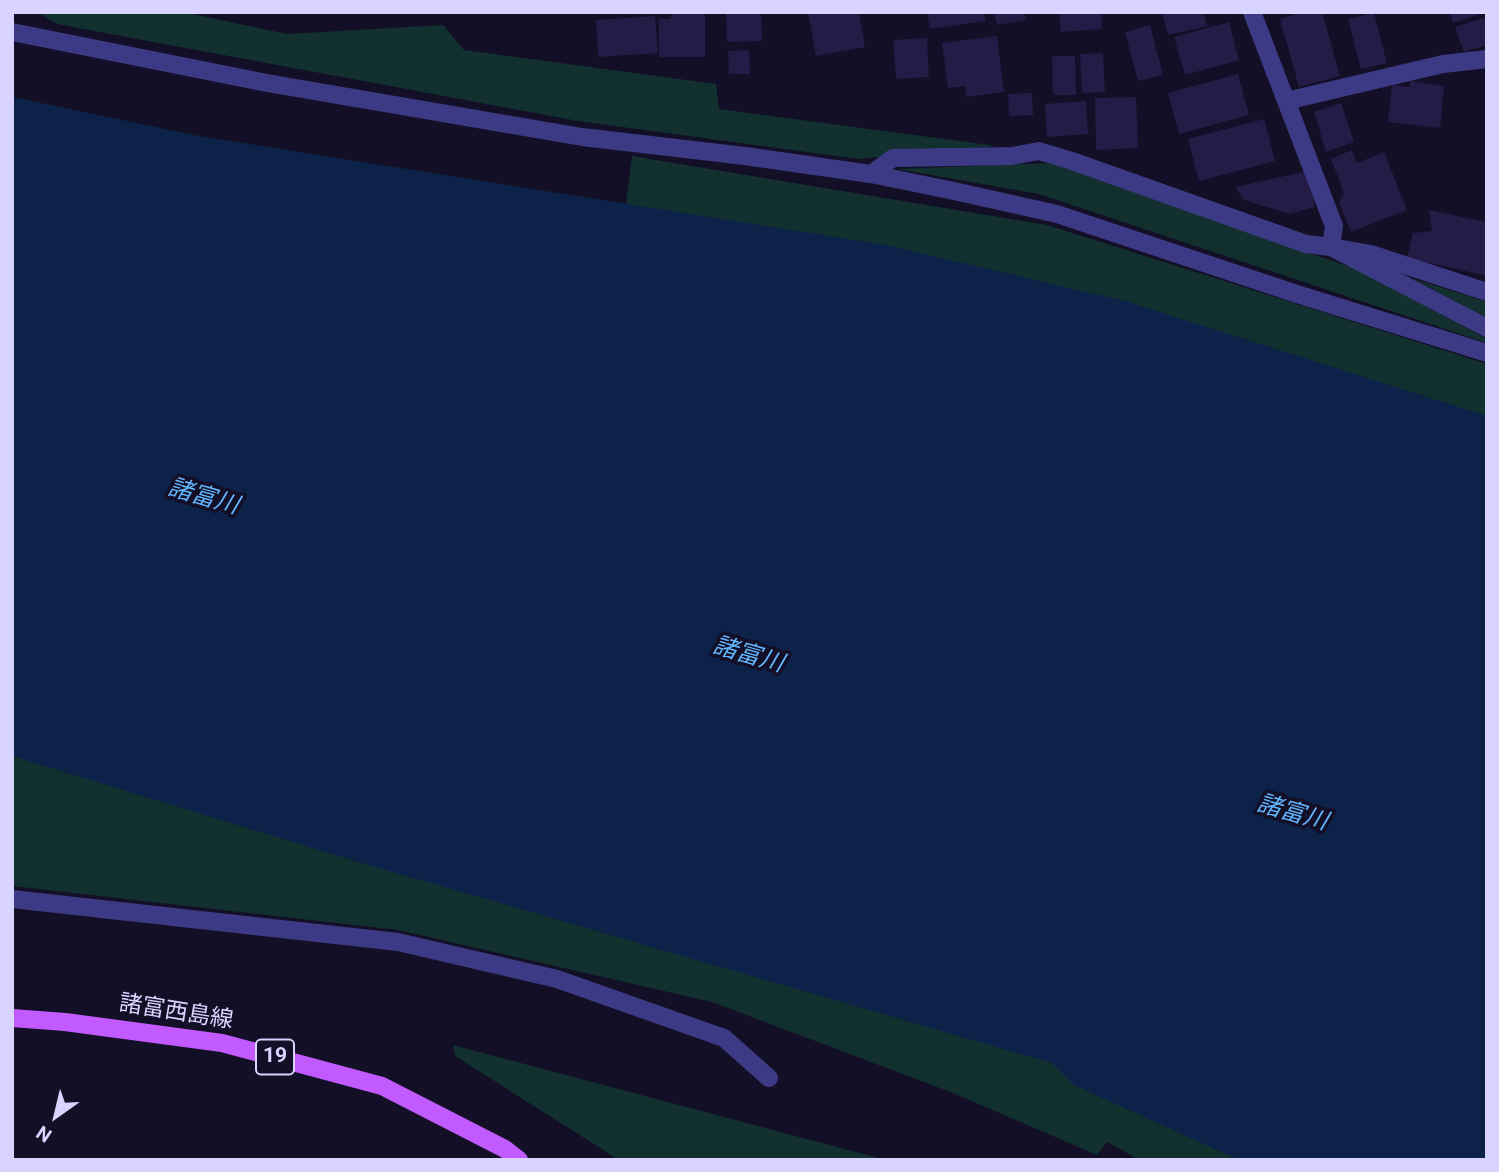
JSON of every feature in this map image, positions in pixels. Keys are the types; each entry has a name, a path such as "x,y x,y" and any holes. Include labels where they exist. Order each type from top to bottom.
{"main road":[{"name":"諸富西島線","path":"12,1018 65,1021 222,1043 369,1082 382,1086 505,1149 519,1160"}],"street":[{"path":"1252,12 1334,226 1331,247"},
{"path":"12,32 267,83 582,136 871,174 1057,214 1487,354"},
{"path":"1286,100 1443,64 1487,59"},
{"path":"871,174 893,158 1012,156 1039,151 1306,244 1371,254 1487,292"},
{"path":"1331,247 1487,328"},
{"path":"12,899 398,942 557,979 724,1038 769,1078"}],"green space":[{"path":"37,12 183,12 287,34 443,25 464,50 716,84 719,109 997,146 859,159 578,121 57,24"},
{"path":"12,97 198,136 626,204 632,156 1047,225 1487,364 1487,459 158,162"},
{"path":"1050,163 1359,270 1487,339 1487,343 1039,194 897,169"},
{"path":"1411,278 1487,302 1487,318"},
{"path":"12,734 1020,1033 1299,1160 1140,1160 1107,1142 1097,1155 953,1093 712,1002 398,930 12,886"},
{"path":"453,1045 886,1160 619,1160 455,1056"}],"water":[{"name":"諸富川","path":"12,97 198,136 886,245 1125,301 1487,416 1487,1160 1239,1160 1074,1085 1052,1063 355,861 12,756"}],"building":[{"path":"671,12 705,12 705,57 659,57 659,19 671,19"},
{"path":"726,12 761,12 762,41 727,42"},
{"path":"808,12 859,12 865,47 816,56"},
{"path":"927,12 984,12 986,21 930,29"},
{"path":"994,12 1024,12 1026,20 997,25"},
{"path":"1059,12 1101,12 1102,29 1061,32"},
{"path":"1162,12 1203,12 1207,26 1168,35"},
{"path":"1304,12 1322,12 1340,76 1299,87 1280,19"},
{"path":"1449,12 1483,12 1483,13 1453,23"},
{"path":"1374,13 1387,63 1361,69 1348,19"},
{"path":"655,16 658,53 598,57 596,20"},
{"path":"1487,17 1487,45 1464,52 1455,27"},
{"path":"1229,22 1239,60 1185,75 1174,37"},
{"path":"1150,25 1163,75 1138,81 1125,32"},
{"path":"997,36 1004,92 966,97 965,86 948,88 942,43"},
{"path":"927,38 929,77 896,79 893,40"},
{"path":"749,50 750,74 729,74 728,51"},
{"path":"1103,53 1105,92 1082,93 1080,54"},
{"path":"1052,56 1075,56 1076,95 1053,95"},
{"path":"1238,74 1249,115 1179,134 1168,93"},
{"path":"1410,81 1444,86 1440,128 1388,122 1392,85 1410,87"},
{"path":"1032,93 1033,115 1009,116 1008,94"},
{"path":"1136,97 1138,148 1096,150 1095,98"},
{"path":"1086,101 1088,134 1047,137 1045,104"},
{"path":"1341,103 1354,142 1326,152 1314,112"},
{"path":"1264,119 1275,161 1199,181 1188,139"},
{"path":"1352,150 1357,163 1384,152 1407,210 1351,232 1339,202 1344,193 1331,159"},
{"path":"1308,171 1315,207 1289,214 1244,200 1235,187"},
{"path":"1429,210 1487,222 1487,276 1407,258 1413,233 1432,231"}]}
